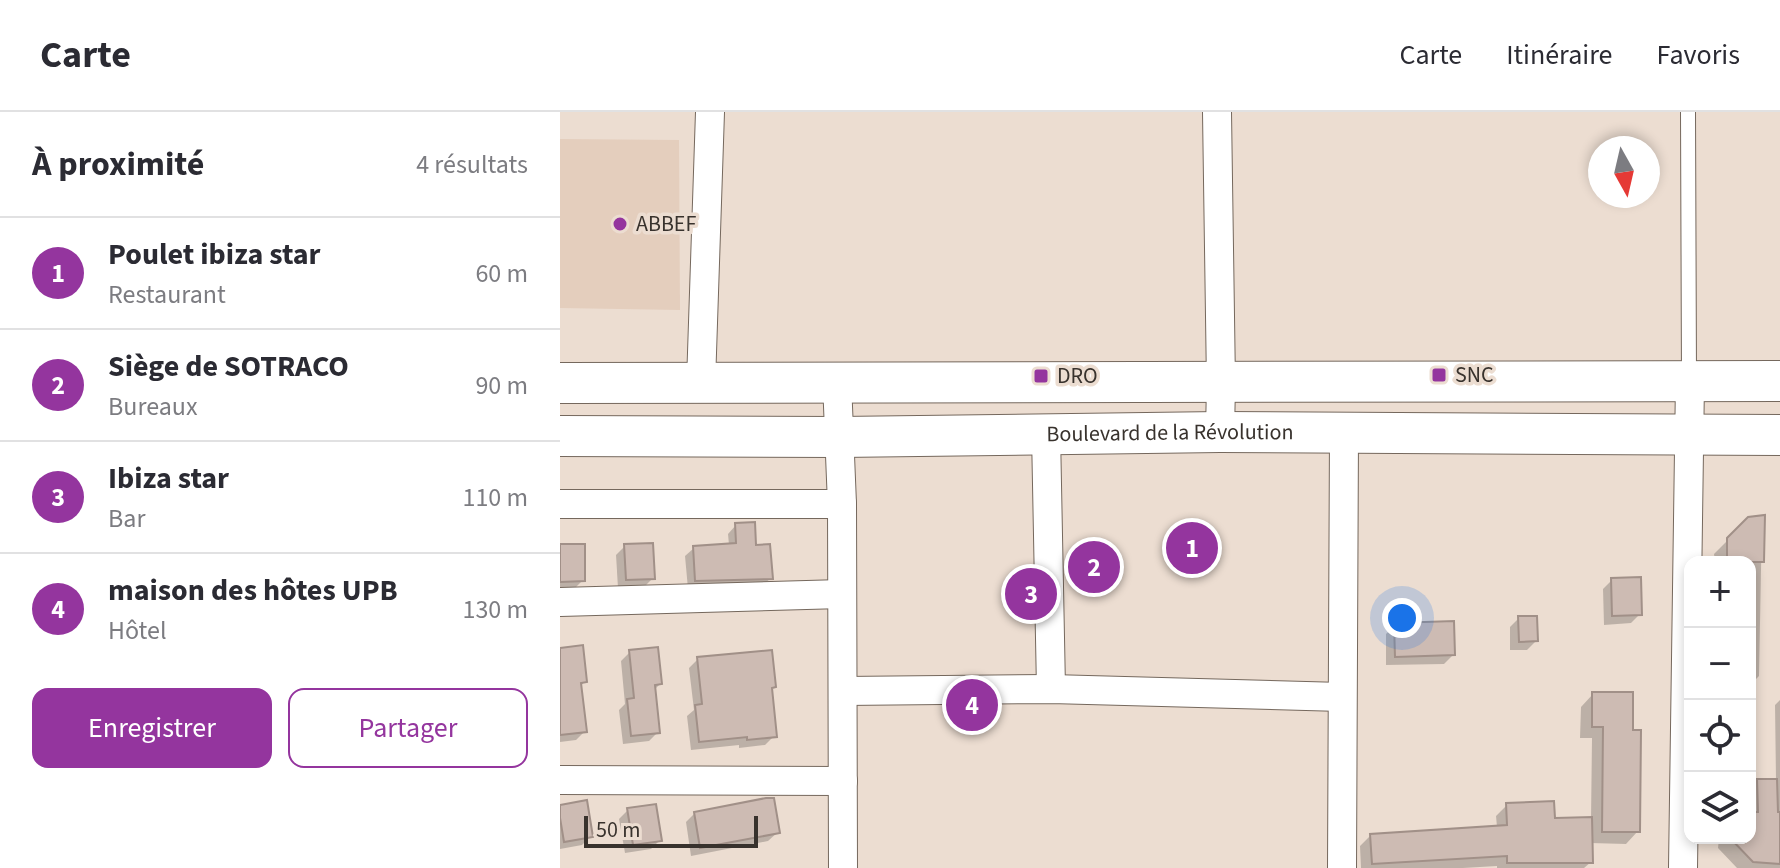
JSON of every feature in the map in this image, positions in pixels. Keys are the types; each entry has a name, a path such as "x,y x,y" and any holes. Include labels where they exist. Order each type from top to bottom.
{"main road":[{"path":"560,383 1780,381"},
{"name":"Boulevard de la Révolution","path":"560,436 840,437 1220,432 1780,435"}],"street":[{"path":"701,383 710,112"},
{"path":"1217,112 1220,432"},
{"path":"1683,868 1690,381"},
{"path":"837,382 842,504 843,868"},
{"path":"1046,433 1051,689"},
{"path":"1342,868 1344,433"},
{"path":"560,504 842,504"},
{"path":"560,602 842,594"},
{"path":"843,691 1051,689 1342,697"},
{"path":"560,780 843,781"}],"lane":[{"path":"1688,112 1690,381"}],"shaded area":[{"name":"ABBEF","path":"560,139 679,140 680,310 560,308"}],"building":[{"path":"1765,515 1764,562 1756,562 1756,556 1727,556 1727,538 1748,517"},
{"path":"755,522 756,545 770,544 773,579 695,581 693,546 736,543 735,523"},
{"path":"653,543 655,579 626,580 624,544"},
{"path":"560,544 585,544 585,581 560,582"},
{"path":"1641,577 1642,615 1612,616 1611,578"},
{"path":"1518,616 1537,616 1538,641 1519,642"},
{"path":"1454,621 1455,655 1395,657 1394,623"},
{"path":"583,645 587,682 581,683 587,732 560,735 560,648"},
{"path":"658,647 662,684 655,685 660,733 631,736 627,699 634,698 629,650"},
{"path":"772,650 777,737 699,742 695,705 702,704 697,657"},
{"path":"1592,692 1633,692 1633,730 1641,730 1640,832 1602,832 1603,727 1592,727"},
{"path":"1757,779 1777,779 1780,864 1753,862 1736,844 1756,844"},
{"path":"774,798 780,833 700,848 694,812"},
{"path":"587,800 593,837 564,842 560,805"},
{"path":"1554,801 1555,818 1592,817 1593,863 1507,863 1507,856 1372,864 1370,834 1507,825 1506,803"},
{"path":"656,804 662,841 633,845 627,808"}],"place":[{"name":"ABBEF","path":"620,224"},
{"name":"SNC","path":"1439,375"},
{"name":"DRO","path":"1041,376"},
{"name":"Poulet ibiza star","path":"1192,548"},
{"name":"Siège de SOTRACO","path":"1094,567"},
{"name":"Ibiza star","path":"1031,594"},
{"name":"maison des hôtes UPB","path":"972,705"}]}
